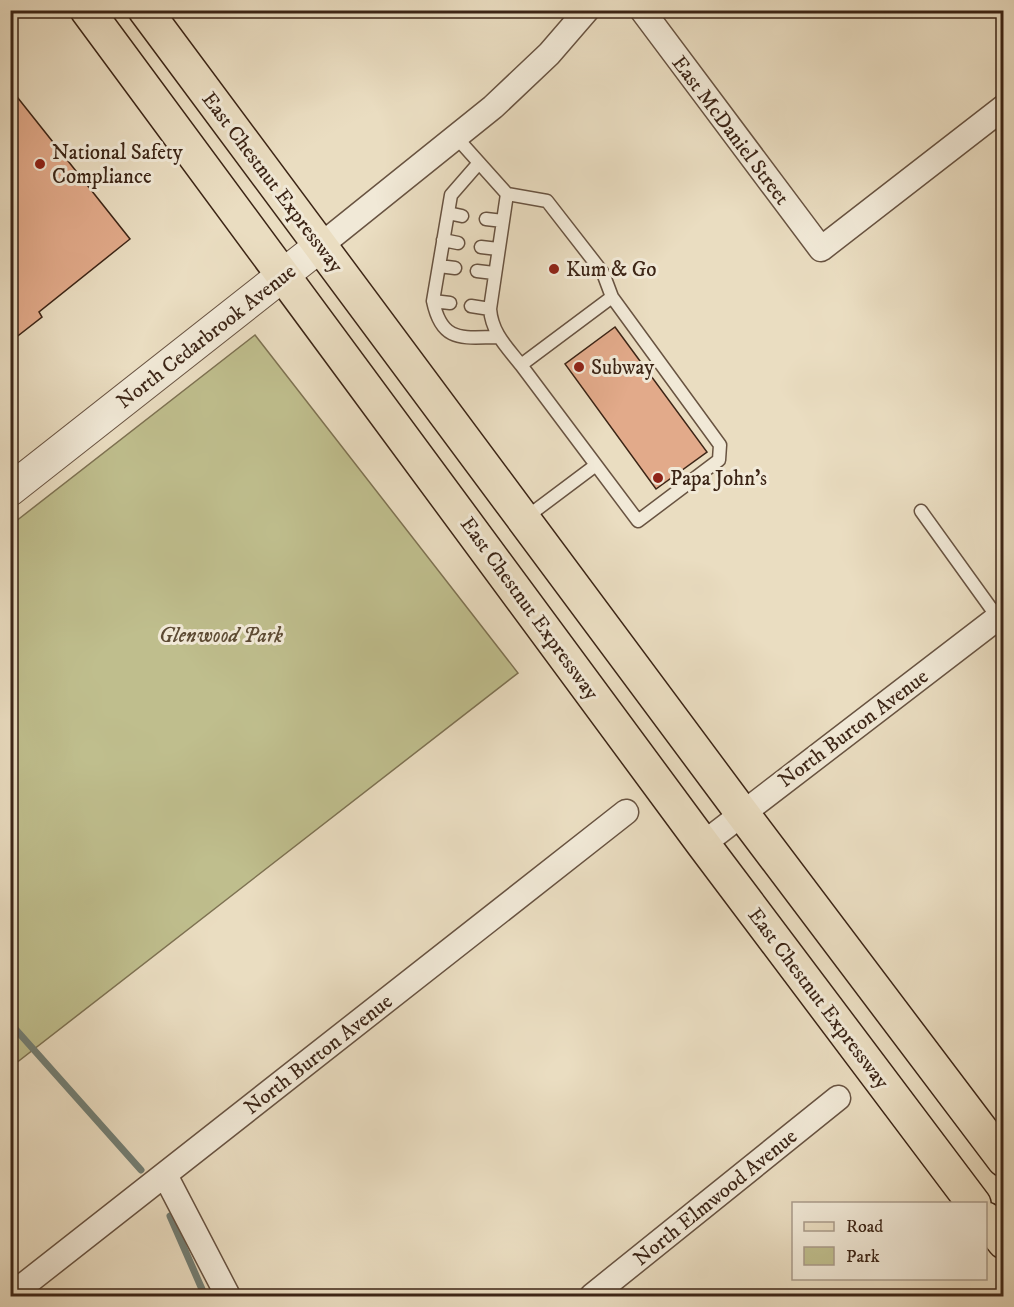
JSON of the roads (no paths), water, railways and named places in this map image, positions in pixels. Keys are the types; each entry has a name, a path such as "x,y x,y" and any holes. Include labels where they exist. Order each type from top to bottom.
{"main road":[{"name":"East Chestnut Expressway","path":"87,10 703,844 973,1202"},
{"name":"East Chestnut Expressway","path":"146,10 742,813 1004,1160"}],"street":[{"name":"North Cedarbrook Avenue","path":"10,490 456,137 520,83 587,10"},
{"name":"East McDaniel Street","path":"642,10 821,249 1004,107"},
{"name":"North Burton Avenue","path":"703,844 1001,616"},
{"name":"North Burton Avenue","path":"10,1296 626,812"},
{"name":"North Elmwood Avenue","path":"592,1296 838,1098"},
{"path":"165,1175 228,1296"}],"lane":[{"path":"456,137 507,194 547,201 603,273 612,297 720,444 719,459 638,521 499,337 491,323 490,309 507,194"},
{"path":"478,164 451,195 433,301 436,317 443,328 453,334 464,337 499,337"},
{"path":"448,213 462,216"},
{"path":"486,219 503,221"},
{"path":"443,240 458,243"},
{"path":"481,247 498,249"},
{"path":"439,267 455,268"},
{"path":"477,271 495,273"},
{"path":"521,364 612,297"},
{"path":"433,301 450,303"},
{"path":"471,306 490,309"},
{"path":"524,519 596,465"},
{"path":"921,511 1001,616"}],"waterway":[{"path":"10,1023 141,1170"},
{"path":"170,1216 205,1296"}],"place":[{"name":"National Safety Compliance","path":"40,164"},
{"name":"Kum & Go","path":"554,269"},
{"name":"Subway","path":"579,367"},
{"name":"Papa John's","path":"658,478"}],"park label":[{"name":"Glenwood Park","path":"221,635"}]}
